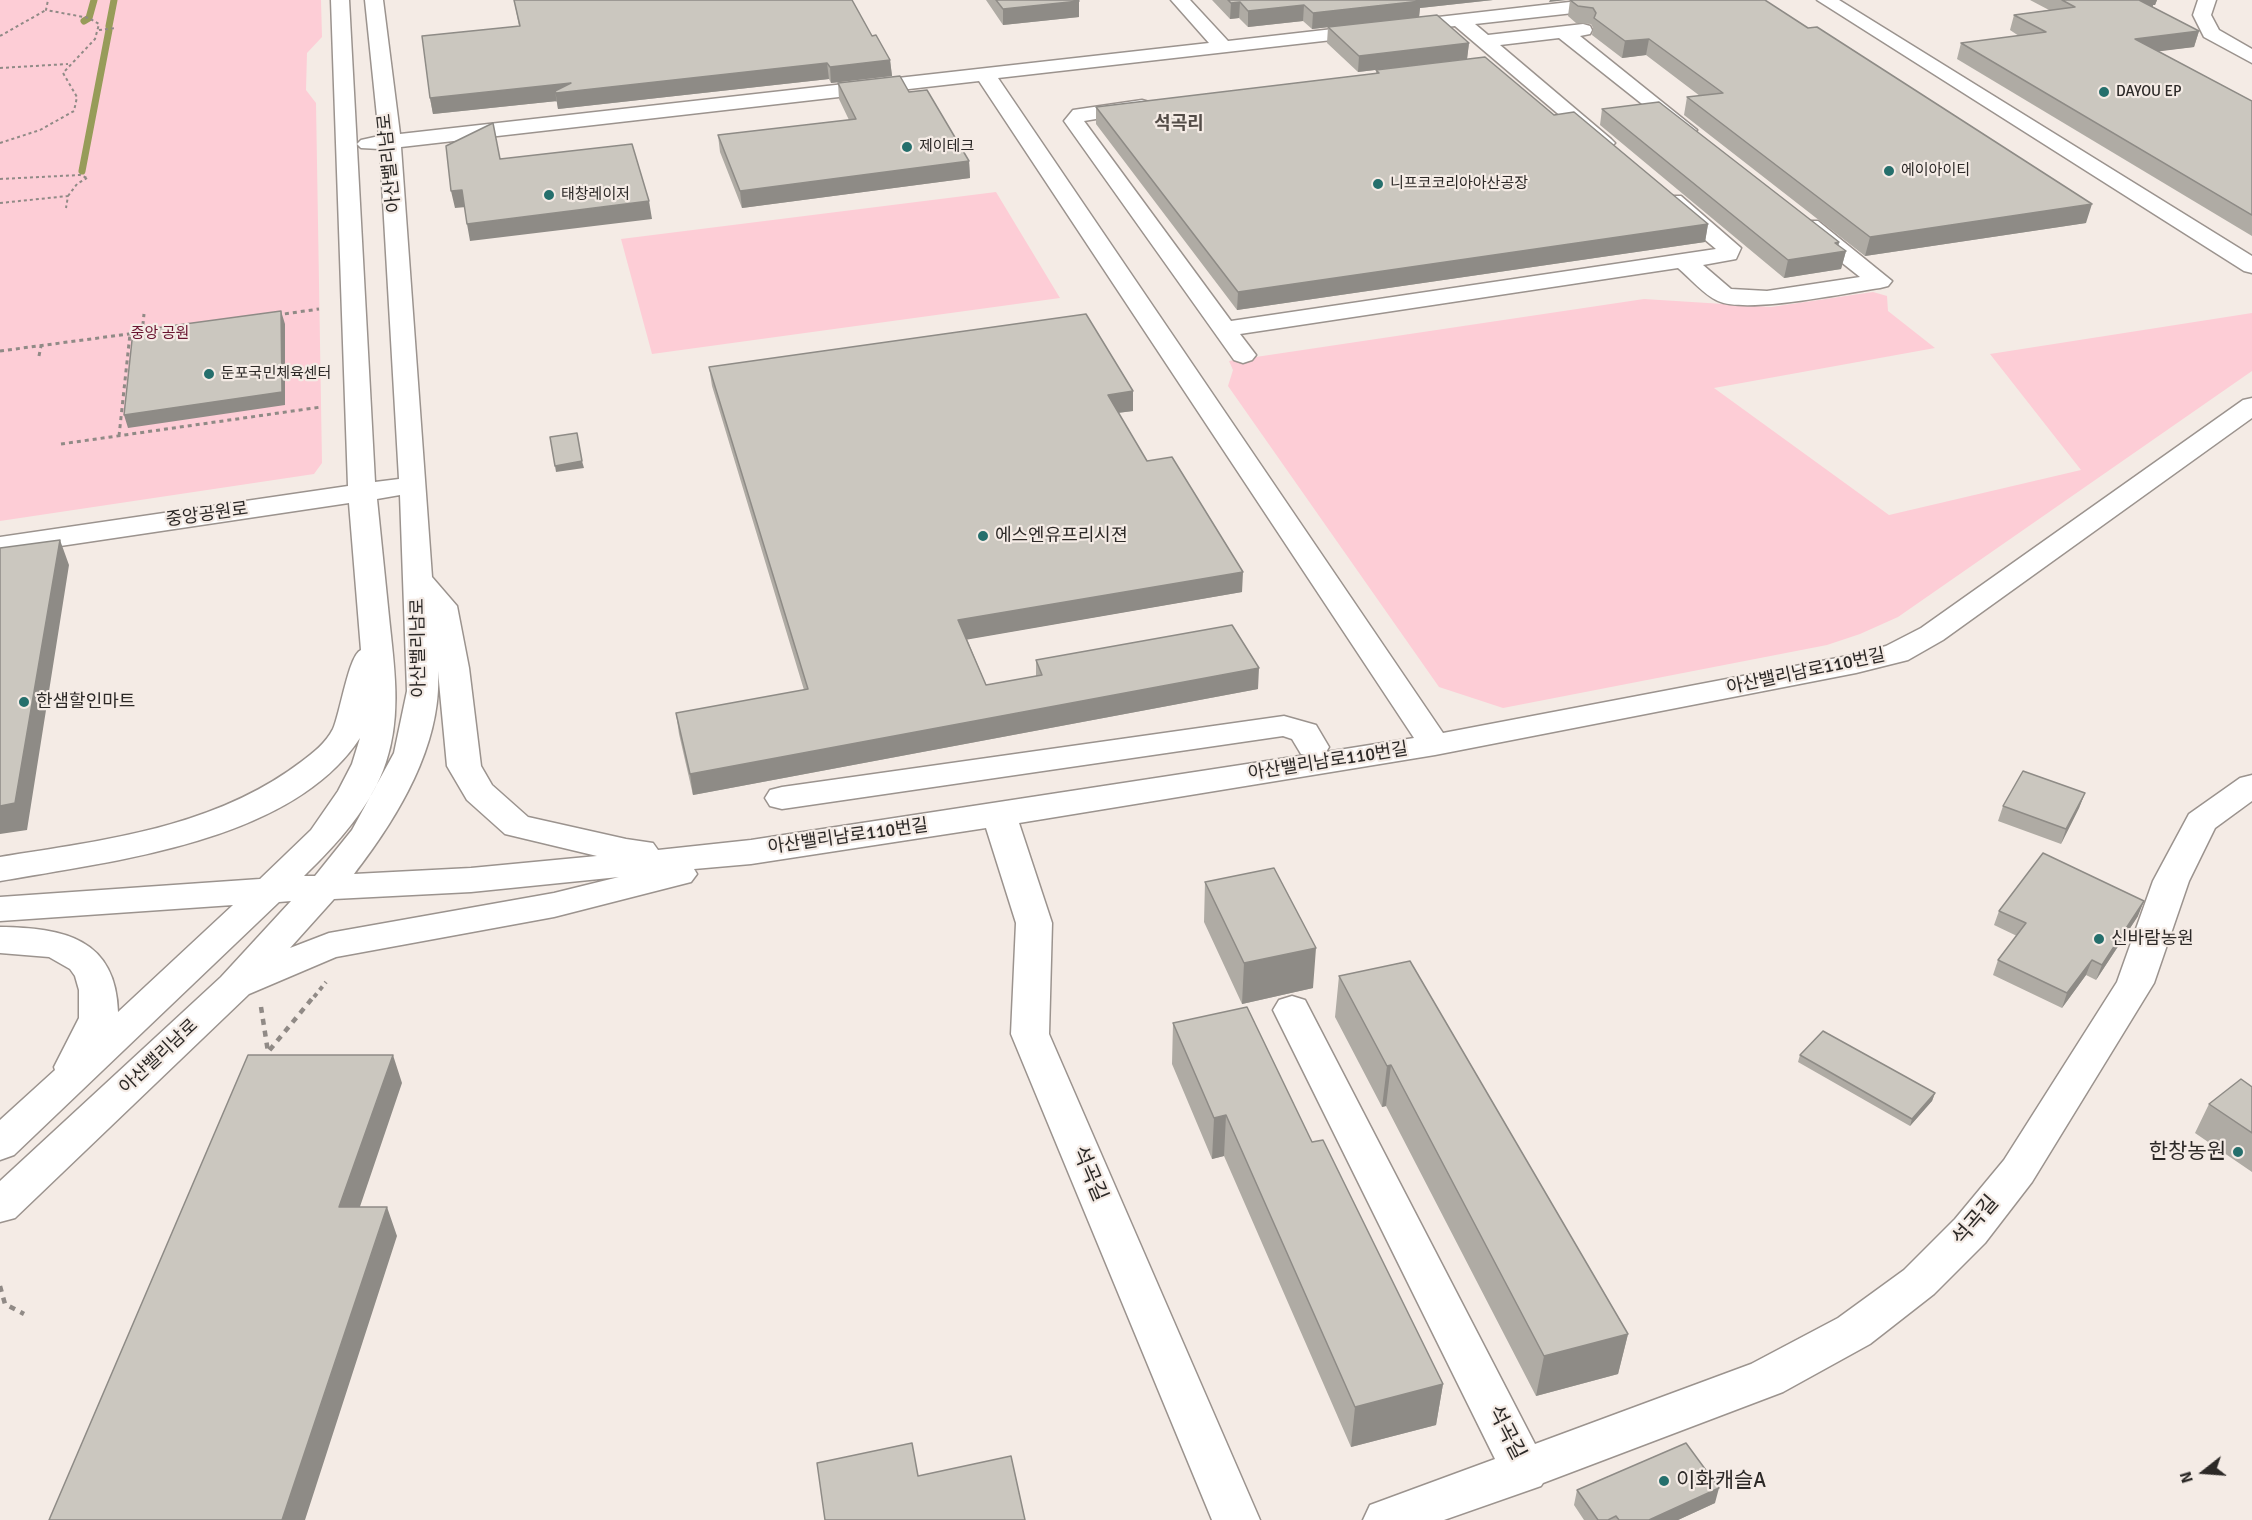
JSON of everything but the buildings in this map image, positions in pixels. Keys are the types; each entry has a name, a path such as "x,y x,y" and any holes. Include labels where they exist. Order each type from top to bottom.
{"street":[{"path":"0,1144 272,890 322,838 354,793 369,764 377,736 381,695 362,492 340,0"},
{"name":"아산밸리남로","path":"0,1206 247,995 325,887 366,835 410,753 423,691 394,181 374,0"},
{"path":"1180,0 1223,47"},
{"path":"346,147 1459,20 1571,3 1636,0"},
{"path":"1826,0 2252,266"},
{"path":"2207,0 2202,15 2211,33 2252,57"},
{"path":"1459,20 1622,158"},
{"path":"1484,41 1586,30"},
{"path":"1563,32 1703,142"},
{"path":"1486,65 1509,62"},
{"path":"985,74 1435,745"},
{"path":"1166,103 1080,114 1075,117 1074,121 1243,355"},
{"path":"1224,329 1725,256 1730,251 1658,188"},
{"path":"1685,262 1725,296 1767,298 1880,281 1796,215"},
{"name":"아산밸리남로110번길","path":"0,909 272,890 471,880 751,852 1435,745 1856,664 1897,653 1932,634 2252,406"},
{"name":"중앙공원로","path":"0,546 413,485"},
{"path":"417,579 442,606 453,668 464,766 479,792 517,826 627,851 751,852"},
{"path":"0,870 161,840 202,829 266,802 321,764 350,728 375,630"},
{"path":"782,798 1284,726 1305,732 1313,747"},
{"name":"석곡길","path":"1387,1520 1525,1471 1767,1378 1854,1330 1919,1282 1970,1231 2018,1171 2135,983 2146,946 2171,881 2201,822 2213,811 2252,786"},
{"name":"석곡길","path":"999,815 1034,923 1030,1034 1236,1520"},
{"path":"247,995 329,946 565,903 651,883 751,852"},
{"path":"0,940 55,943 79,954 89,967 95,982 99,1014 64,1085"},
{"name":"석곡길","path":"1292,1010 1525,1471"}],"path":[{"path":"46,10 48,0"},
{"path":"0,36 46,10 94,19 99,24 95,39 63,73 77,97 74,111 40,130 0,143"},
{"path":"99,30 116,28"},
{"path":"0,68 69,64"},
{"path":"0,179 80,175 87,178 77,184 68,196 66,208"},
{"path":"0,203 68,196"},
{"path":"272,315 319,309"},
{"path":"142,333 144,314"},
{"path":"0,351 154,331"},
{"path":"119,436 130,334"},
{"path":"129,343 140,341"},
{"path":"39,356 41,346"},
{"path":"61,444 321,407"},
{"path":"247,995 268,1052 333,974"},
{"path":"0,1286 5,1304 24,1314"}],"green space":[{"name":"중앙 공원","path":"0,0 321,0 322,37 307,53 306,90 316,103 322,463 314,474 0,521"},
{"path":"996,192 1060,298 652,354 621,239"},
{"path":"1873,292 1887,296 1888,311 1935,348 1714,388 1889,515 2081,470 1990,354 2252,313 2252,371 1898,617 1860,634 1827,645 1503,708 1439,687 1228,386 1233,370 1229,361 1644,299 1771,307"}],"waterway":[{"path":"84,21 89,18 94,0"},
{"path":"109,26 114,0"},
{"path":"82,171 109,30"}],"place":[{"name":"DAYOU EP","path":"2104,92"},
{"name":"제이테크","path":"907,147"},
{"name":"에이아이티","path":"1889,171"},
{"name":"니프코코리아아산공장","path":"1378,184"},
{"name":"태창레이저","path":"549,195"},
{"name":"둔포국민체육센터","path":"209,374"},
{"name":"에스엔유프리시젼","path":"983,536"},
{"name":"한샘할인마트","path":"24,702"},
{"name":"신바람농원","path":"2099,939"},
{"name":"한창농원","path":"2238,1152"},
{"name":"이화캐슬A","path":"1664,1481"}],"district":[{"name":"석곡리","path":"1179,124"}]}
